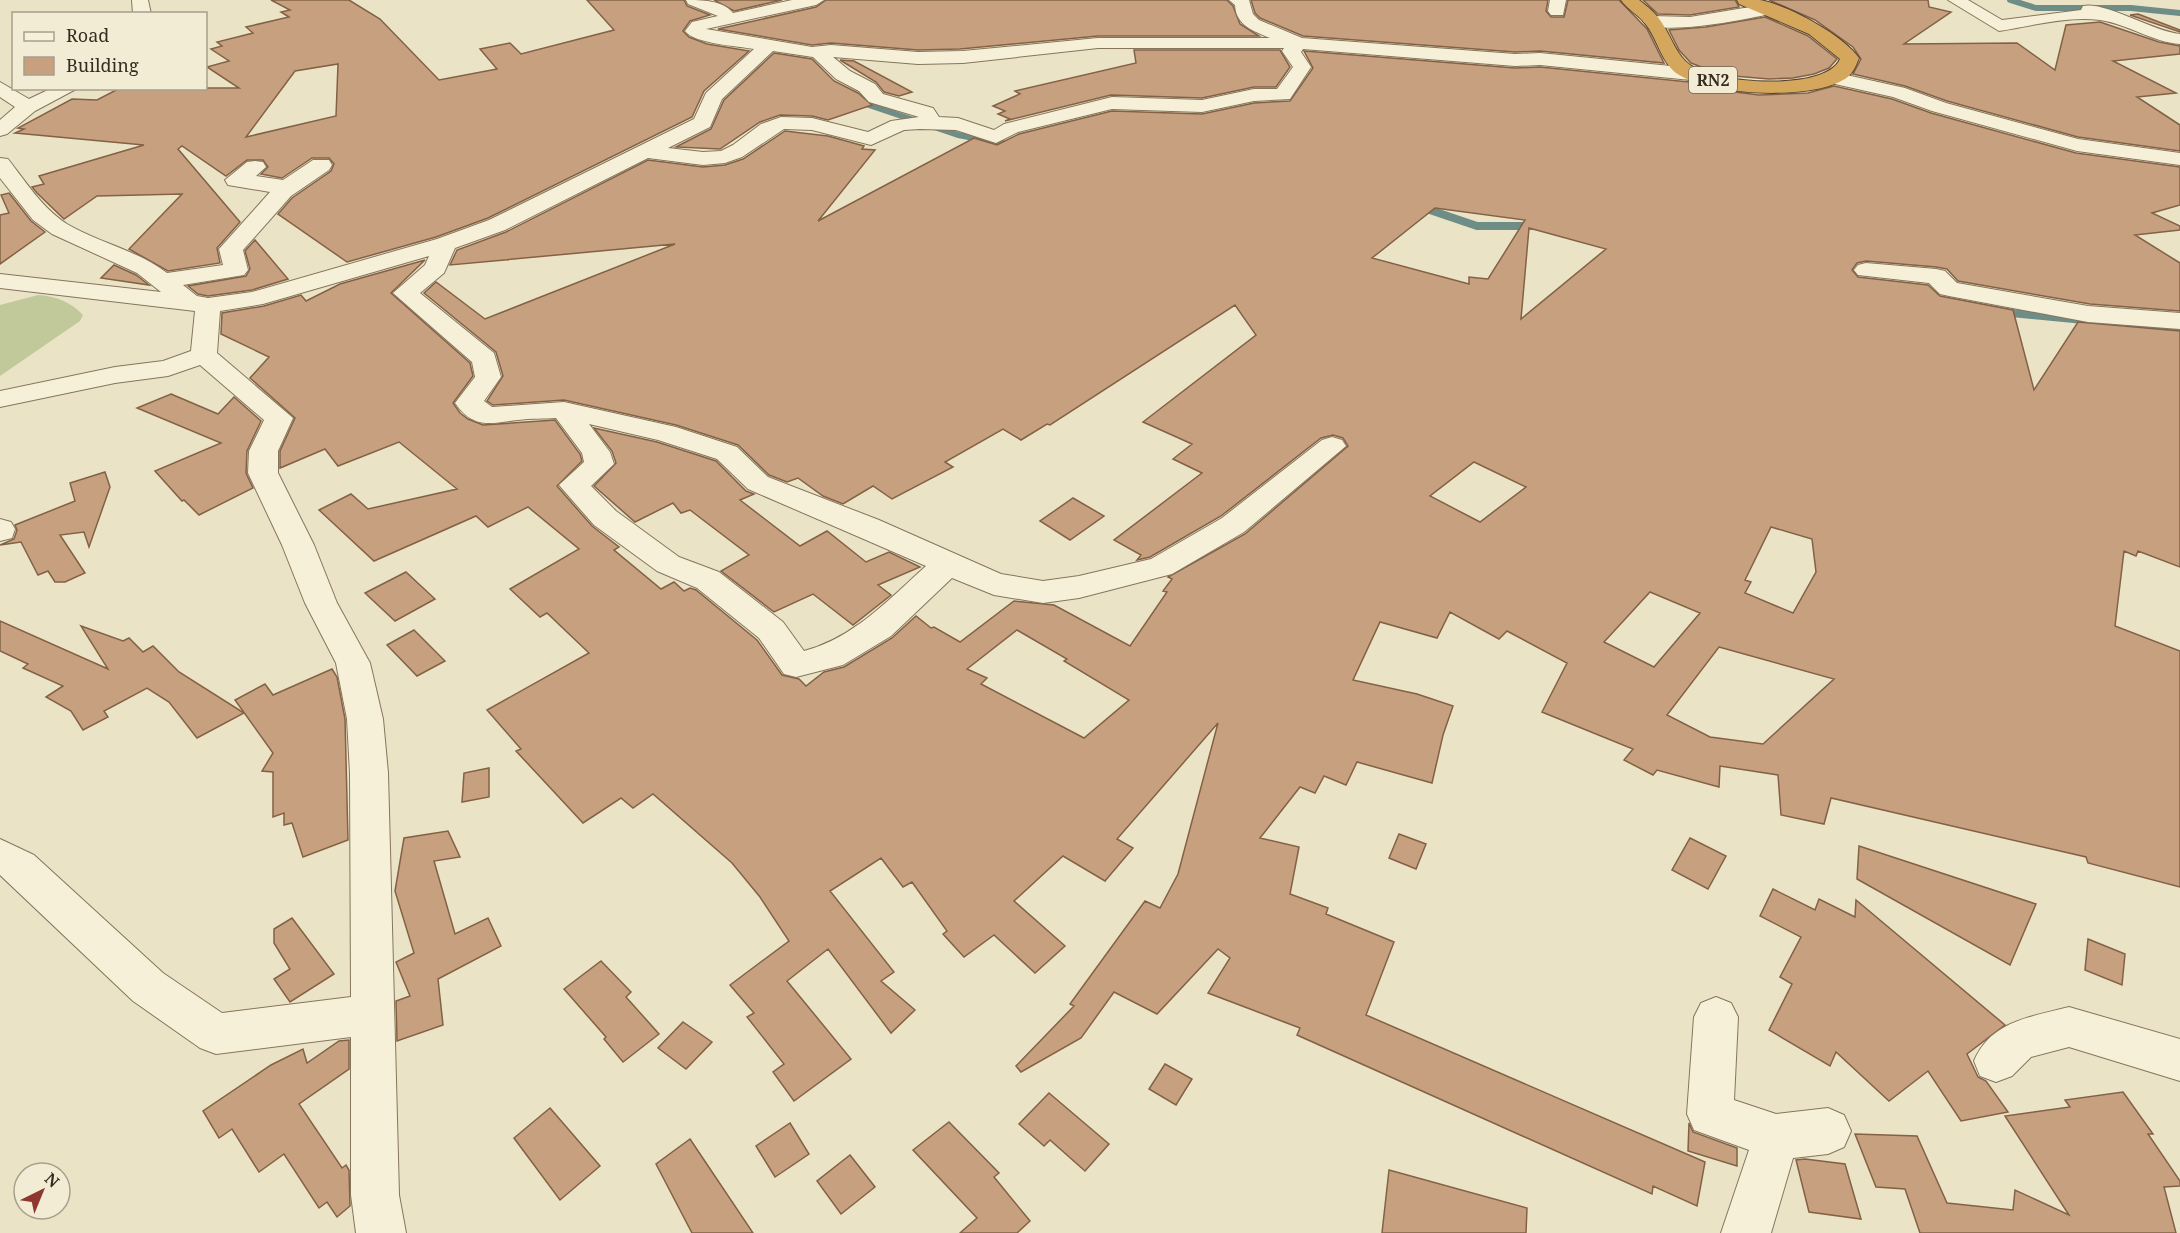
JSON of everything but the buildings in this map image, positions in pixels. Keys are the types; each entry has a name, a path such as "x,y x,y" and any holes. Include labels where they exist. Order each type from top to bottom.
{"highway":[{"name":"RN2","path":"1629,0 1652,21 1676,61 1691,74 1713,80 1776,86 1833,78"},
{"path":"1745,0 1840,45 1850,58 1845,71 1833,78"}],"street":[{"path":"694,0 724,12 727,16 724,20"},
{"path":"816,0 698,26 694,31 707,36 812,52 831,50 918,58 963,57 1098,43 1299,43 1515,60 1540,59 1691,74"},
{"path":"1237,0 1243,3 1244,15 1253,24 1299,43"},
{"path":"1956,0 1999,26 2061,16 2109,15"},
{"path":"2048,1 2109,15 2167,38 2180,39"},
{"path":"1652,21 1690,22 1768,9"},
{"path":"648,152 713,158 724,156 735,153 773,125 783,122 830,128 871,139 887,128 907,121 957,124 996,137 1011,128 1112,103 1202,106 1254,95 1283,95 1302,67 1291,51 1299,43"},
{"path":"0,281 198,303 254,299 445,244 496,225 544,199 648,152 703,123 713,97 769,45"},
{"path":"831,50 822,57 843,75 862,84 871,95 885,102 926,112 930,116 928,123"},
{"path":"1833,78 1898,92 1958,113 2077,145 2180,159"},
{"path":"0,88 28,107"},
{"path":"0,130 28,107 65,90"},
{"path":"0,164 41,214 60,229 121,255 198,303"},
{"path":"162,281 236,270 231,249 252,223 290,188 300,175 321,165"},
{"path":"255,167 237,180 290,188"},
{"path":"445,244 436,268 405,293 485,359 488,377 469,404 486,416 521,411 564,411 666,433 728,453 758,483 949,562 994,584 1043,592 1079,587 1161,567 1233,525 1332,446"},
{"path":"1866,270 1936,276 1949,289 2088,314 2180,321"},
{"path":"198,303 204,355 279,418 267,437 261,462 262,473 298,544 321,603 352,663 365,719 369,773 375,1195 381,1233"},
{"path":"0,399 115,375 168,368 204,355"},
{"path":"564,411 596,452 599,464 574,485 605,518 632,538 668,564 708,580 771,630 796,665 831,656 879,627 949,562"},
{"path":"0,855 20,867 148,987 216,1034 372,1014"},
{"path":"1716,1017 1710,1114 1776,1137 1828,1131"},
{"path":"1996,1061 2018,1040 2068,1027 2180,1060"},
{"path":"1746,1233 1776,1137"}],"green space":[{"path":"38,295 62,300 83,315 80,321 0,376 0,305"}],"waterway":[{"path":"2010,0 2036,8 2131,8 2180,13"},
{"path":"860,102 958,135 1012,145"},
{"path":"1421,207 1477,226 1534,226"},
{"path":"2001,312 2084,320"},
{"path":"2135,325 2180,330"}]}
